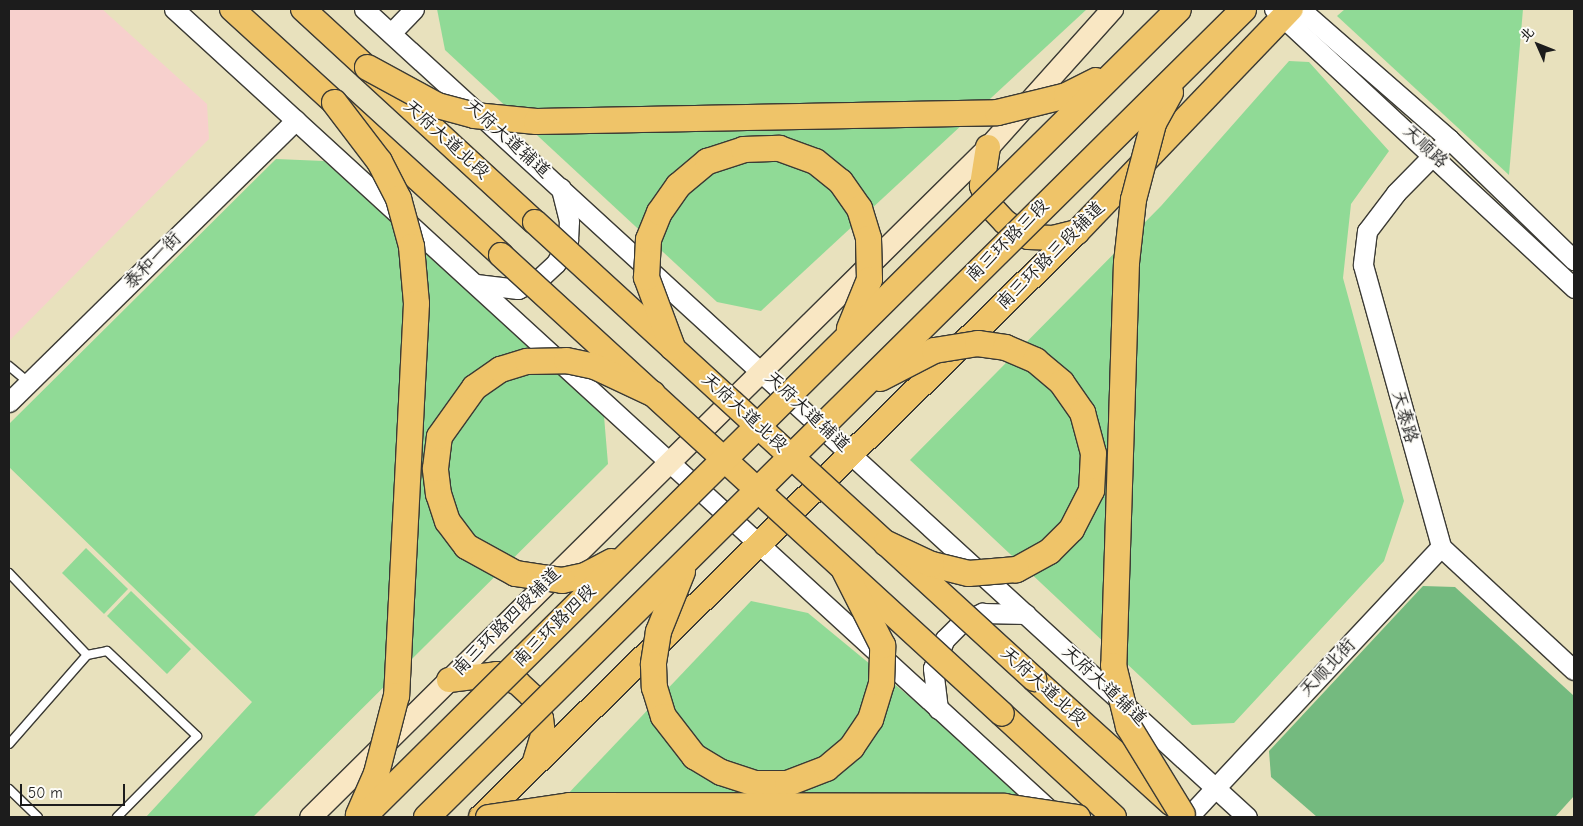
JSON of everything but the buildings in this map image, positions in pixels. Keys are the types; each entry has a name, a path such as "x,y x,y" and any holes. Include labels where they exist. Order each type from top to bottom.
{"highway":[{"path":"841,343 1178,9"},
{"name":"南三环路三段","path":"687,559 1243,9"},
{"path":"367,68 437,105 474,116 536,121 997,112 1066,96 1122,65"},
{"path":"1183,68 1153,124 1133,199 1126,262 1113,665 1128,726 1186,816"},
{"path":"334,102 379,161 398,198 412,246 416,303 396,694 376,772 357,817"},
{"path":"672,347 646,277 648,239 660,212 678,185 707,161 743,149 779,148 815,160 840,181 859,208 868,238 869,279 841,343"},
{"name":"南三环路四段","path":"362,817 841,343"},
{"path":"858,390 934,350 977,343 1005,347 1035,360 1061,382 1082,412 1093,453 1091,490 1071,529 1049,551 1016,569 968,573 931,564 886,543"},
{"path":"632,550 585,575 562,580 515,573 489,562 466,546 448,521 435,468 439,436 452,413 474,387 500,369 527,361 566,360 594,366 652,393"},
{"path":"687,559 658,631 654,687 663,716 694,756 722,772 754,783 787,783 826,768 851,747 870,719 880,683 882,645 844,570"},
{"path":"426,817 687,559"},
{"path":"488,817 569,805 1004,806 1077,817"}],"main road":[{"path":"232,9 1114,817"},
{"name":"天府大道北段","path":"303,9 1186,816"},
{"path":"762,370 988,147 1112,9"},
{"name":"南三环路三段辅道","path":"481,817 1077,232 1287,11"},
{"path":"988,147 982,186 991,207 1005,222 1028,237 1053,238 1077,232"},
{"name":"南三环路四段辅道","path":"310,817 762,370"},
{"path":"449,680 497,674 518,683 532,696 541,718 543,735 533,766"}],"street":[{"path":"174,9 1057,817"},
{"name":"天府大道辅道","path":"364,9 762,370 1247,817"},
{"path":"391,33 414,9"},
{"name":"天顺路","path":"1287,11 1449,139 1574,260"},
{"name":"天顺路","path":"1287,11 1434,155 1574,288"},
{"name":"泰和一街","path":"9,402 296,120"},
{"name":"天泰路","path":"1441,546 1363,265 1367,231 1449,139"},
{"path":"474,284 518,289 540,278 556,263 568,240 569,220 561,188"},
{"path":"1441,546 1574,670"},
{"name":"天顺北街","path":"1186,816 1216,789 1441,546"},
{"path":"938,709 933,668 945,639 960,624 982,613 1026,614"}],"lane":[{"path":"9,366 30,383"},
{"path":"9,573 87,655"},
{"path":"9,744 87,655 106,651 197,736 118,817"},
{"path":"9,789 38,817"}],"shaded area":[{"path":"9,9 102,9 207,104 209,139 9,341"}],"green space":[{"path":"437,9 1087,9 761,311 717,302 445,50"},
{"path":"1345,9 1523,9 1509,175 1337,16"},
{"path":"1289,61 1309,62 1389,151 1351,204 1343,278 1404,501 1384,561 1234,723 1192,725 910,460 1161,206"},
{"path":"276,159 324,161 499,316 604,416 608,464 253,817 146,817 252,702 9,467 9,424"},
{"path":"86,548 128,589 104,614 62,573"},
{"path":"1423,586 1455,587 1574,696 1574,796 1555,817 1317,817 1271,777 1269,751"},
{"path":"131,591 191,649 167,674 107,616"},
{"path":"751,601 808,613 978,753 1039,817 546,817"}]}
